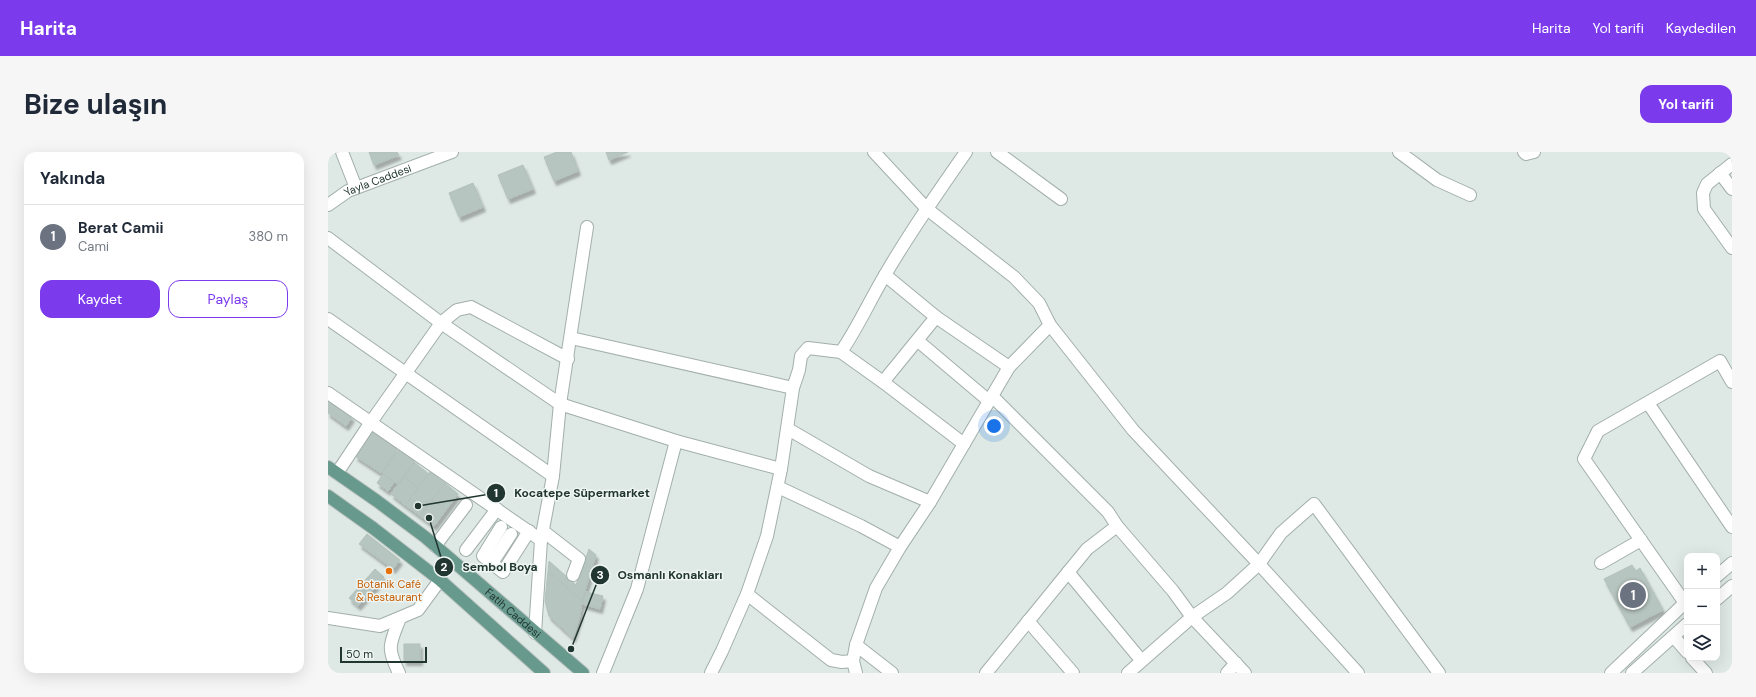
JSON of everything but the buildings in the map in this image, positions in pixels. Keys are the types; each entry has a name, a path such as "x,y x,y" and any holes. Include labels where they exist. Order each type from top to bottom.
{"main road":[{"name":"Fatih Caddesi","path":"332,470 400,518 435,546 583,673"},
{"name":"Fatih Caddesi","path":"328,496 373,528 440,580 544,673"}],"street":[{"path":"342,152 356,188"},
{"name":"Yayla Caddesi","path":"328,205 348,191 452,152"},
{"path":"874,152 926,209 1014,277 1039,303 1050,325 1133,430 1259,564 1358,673"},
{"path":"842,352 854,333 885,275 926,209 966,152"},
{"path":"997,152 1061,199"},
{"path":"1400,152 1436,180 1470,195"},
{"path":"1524,152 1526,154 1534,152"},
{"path":"1732,164 1707,184 1703,193 1704,209 1732,248"},
{"path":"1720,173 1732,189"},
{"path":"535,633 542,535 553,476 560,404 587,227"},
{"path":"328,238 441,323 560,404 676,441 781,469"},
{"path":"885,275 936,317 1009,367"},
{"path":"332,470 371,422 441,323 457,310 471,307 568,359"},
{"path":"883,382 918,341 936,317"},
{"path":"328,319 553,476"},
{"path":"747,594 831,660 855,667 856,645 876,588 900,547 930,502 1009,367 1050,325"},
{"path":"571,338 793,388"},
{"path":"918,341 990,399 1108,512 1117,526 1173,591 1192,617 1245,673"},
{"path":"710,673 722,651 747,594 767,536 778,487 793,388 799,370 801,356 808,348 842,352 964,444"},
{"path":"1684,599 1584,459 1598,431 1720,361 1732,382"},
{"path":"328,393 529,531 542,535 579,559 573,574"},
{"path":"1648,403 1732,527"},
{"path":"788,429 869,476 930,502"},
{"path":"603,673 637,589 676,441"},
{"path":"778,487 861,526 900,547"},
{"path":"1128,673 1141,660 1192,617 1227,593 1259,564 1282,533 1314,504 1439,673"},
{"path":"435,546 466,505"},
{"path":"466,550 498,509"},
{"path":"989,672 1087,549 1117,526"},
{"path":"506,530 492,563 504,572 529,531"},
{"path":"1601,563 1641,540"},
{"path":"1724,570 1732,580"},
{"path":"1068,572 1141,660"},
{"path":"328,618 380,626 418,610 440,580"},
{"path":"1720,596 1732,586"},
{"path":"1611,673 1684,604"},
{"path":"398,673 390,651 393,635 400,618"},
{"path":"1028,622 1073,673"},
{"path":"1632,673 1686,625"},
{"path":"1674,637 1684,649"},
{"path":"856,645 892,673"},
{"path":"1695,661 1706,673"},
{"path":"1227,673 1236,663"}],"place":[{"name":"Kocatepe Süpermarket","path":"418,506"},
{"name":"Sembol Boya","path":"429,518"},
{"name":"Botanik Café & Restaurant","path":"389,571"},
{"name":"Berat Camii","path":"1633,595"},
{"name":"Osmanlı Konakları","path":"571,649"}]}
